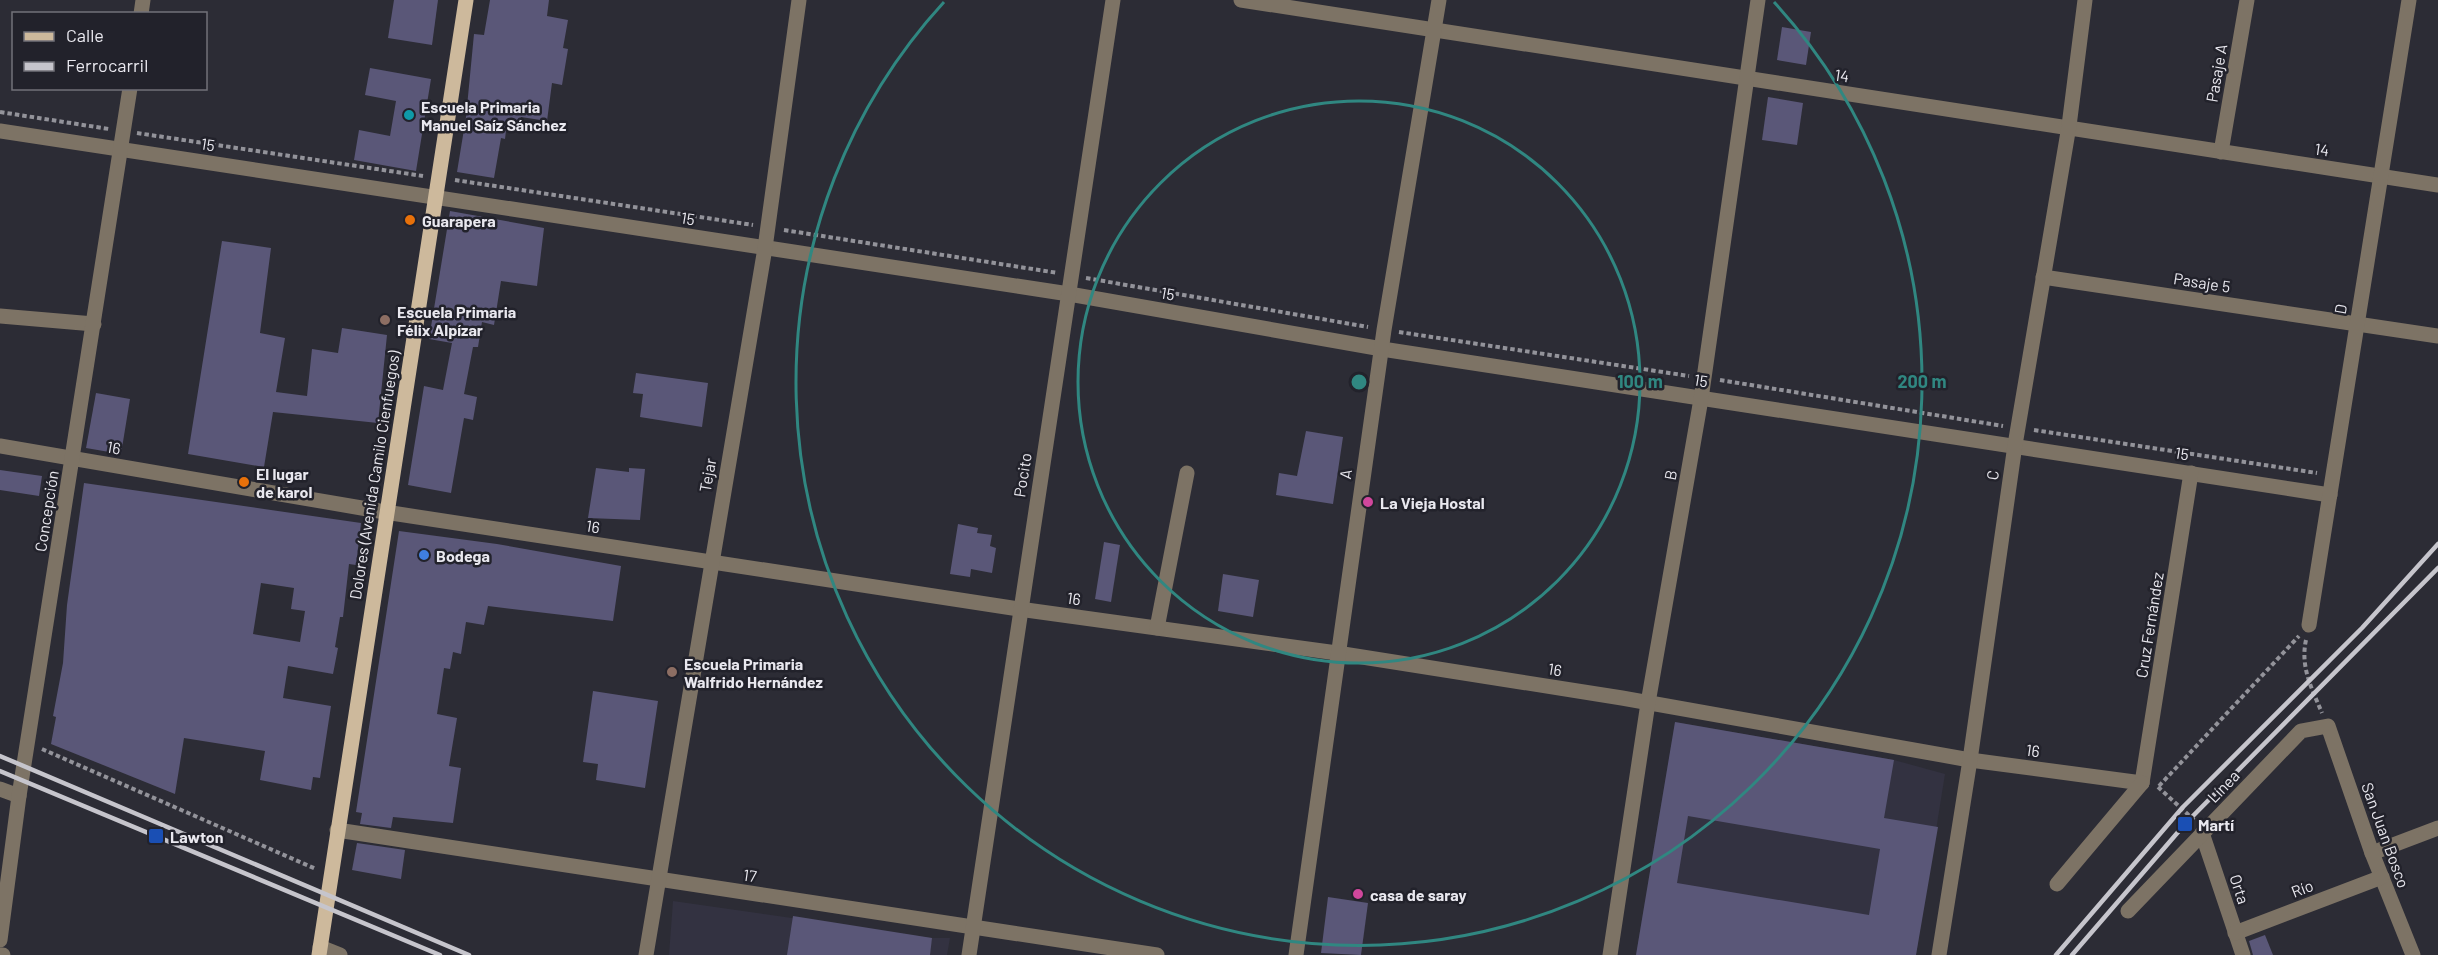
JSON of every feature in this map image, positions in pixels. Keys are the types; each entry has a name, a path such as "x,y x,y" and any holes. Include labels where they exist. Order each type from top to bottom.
{"main road":[{"name":"Dolores (Avenida Camilo Cienfuegos)","path":"319,951 385,512 466,0"}],"street":[{"name":"Tejar","path":"646,955 765,248 800,0"},
{"name":"Pocito","path":"969,955 1019,609 1113,0"},
{"name":"14","path":"1241,0 2438,185"},
{"name":"A","path":"1296,955 1337,653 1382,349 1439,0"},
{"name":"B","path":"1610,955 1648,703 1701,399 1758,0"},
{"name":"C","path":"1939,955 1970,760 2015,444 2068,126 2085,0"},
{"name":"Pasaje A","path":"2221,152 2247,0"},
{"name":"D","path":"2308,625 2409,0"},
{"name":"Concepción","path":"0,940 27,743 130,90"},
{"name":"15","path":"0,131 1069,294 1382,349 1701,399 2015,444 2330,495"},
{"name":"Pasaje 5","path":"2043,277 2438,336"},
{"path":"0,316 94,324"},
{"name":"16","path":"0,446 385,512 1019,609 1337,653 1648,703 1970,760 2142,783"},
{"path":"1157,628 1186,473"},
{"name":"Cruz Fernández","path":"2142,783 2190,473"},
{"name":"Línea","path":"2128,911 2301,731 2328,726"},
{"name":"San Juan Bosco","path":"2328,726 2372,853 2413,955"},
{"path":"2057,884 2142,783"},
{"path":"0,789 19,796"},
{"path":"2372,853 2438,828"},
{"name":"17","path":"337,830 1157,955"},
{"name":"Orta","path":"2202,833 2243,955"},
{"name":"Río","path":"2235,933 2382,878"},
{"path":"319,951 340,955"}],"path":[{"path":"2158,787 2308,625"},
{"path":"2308,625 2303,653 2308,681 2328,726"},
{"path":"27,743 331,875"},
{"path":"2142,783 2158,787 2192,817 2202,833"}],"shaded area":[{"path":"1675,722 1894,760 1945,774 1916,955 1636,955"},
{"path":"673,901 932,938 950,938 947,955 669,955"}],"building":[{"path":"394,0 438,0 432,45 388,38"},
{"path":"490,0 549,0 547,16 568,20 563,48 568,49 562,85 552,83 547,121 521,117 521,124 507,122 505,139 501,138 494,178 457,172 466,117 474,34 484,35"},
{"path":"1782,27 1811,32 1806,65 1777,60"},
{"name":"Escuela Primaria Manuel Saíz Sánchez","path":"370,68 431,79 416,171 354,160 359,130 390,136 396,101 365,95"},
{"path":"1768,97 1803,103 1797,145 1762,140"},
{"path":"450,211 544,228 537,286 501,281 494,325 482,322 478,347 473,347 464,394 477,397 473,420 464,418 451,493 408,485 424,386 443,390 452,343 429,339"},
{"path":"222,241 271,248 260,333 285,338 276,392 307,396 312,349 338,353 342,328 387,335 378,423 273,412 264,467 188,454"},
{"path":"636,373 708,383 702,427 640,417 643,394 633,393"},
{"path":"96,393 130,399 121,454 86,448"},
{"path":"1306,431 1343,437 1333,504 1276,495 1279,473 1297,476"},
{"path":"596,468 629,472 629,468 645,469 640,520 588,518"},
{"path":"0,470 42,476 39,496 0,490"},
{"path":"84,483 361,523 356,565 349,564 343,617 340,617 335,647 338,648 333,674 288,666 283,698 331,706 320,778 313,777 311,790 260,780 265,751 184,738 175,794 51,744 56,717 53,716 63,663 67,605","holes":["261,583 294,588 291,609 305,611 300,642 253,634"]},
{"path":"958,524 978,528 977,533 992,535 990,546 996,548 992,573 971,569 970,577 950,574"},
{"path":"399,531 497,544 621,566 613,621 488,606 484,625 466,622 461,654 453,652 450,669 444,668 437,714 457,718 449,766 461,768 453,823 393,817 391,828 360,824 362,813 356,812"},
{"path":"1104,542 1120,545 1111,602 1095,599"},
{"path":"1223,574 1259,580 1253,617 1218,611"},
{"path":"593,691 658,701 645,788 596,780 598,764 583,762"},
{"path":"1675,722 1894,760 1884,818 1938,827 1916,955 1636,955","holes":["1688,816 1880,849 1869,915 1677,883"]},
{"path":"357,843 405,850 401,879 352,870"},
{"path":"1328,897 1368,903 1361,955 1321,953"},
{"path":"793,916 932,938 930,955 787,955"},
{"path":"2265,935 2273,955 2253,955 2249,941"}],"railway":[{"path":"2056,955 2183,807 2362,628 2438,544"},
{"path":"2072,955 2185,824 2438,568"},
{"path":"0,756 469,955"},
{"path":"0,771 440,955"}],"place":[{"name":"Escuela Primaria Manuel Saíz Sánchez","path":"409,115"},
{"name":"Guarapera","path":"410,220"},
{"name":"Escuela Primaria Félix Alpízar","path":"385,320"},
{"name":"El lugar de karol","path":"244,482"},
{"name":"La Vieja Hostal","path":"1368,502"},
{"name":"Bodega","path":"424,555"},
{"name":"Escuela Primaria Walfrido Hernández","path":"672,672"},
{"name":"Martí","path":"2185,824"},
{"name":"Lawton","path":"156,836"},
{"name":"casa de saray","path":"1358,894"}]}
